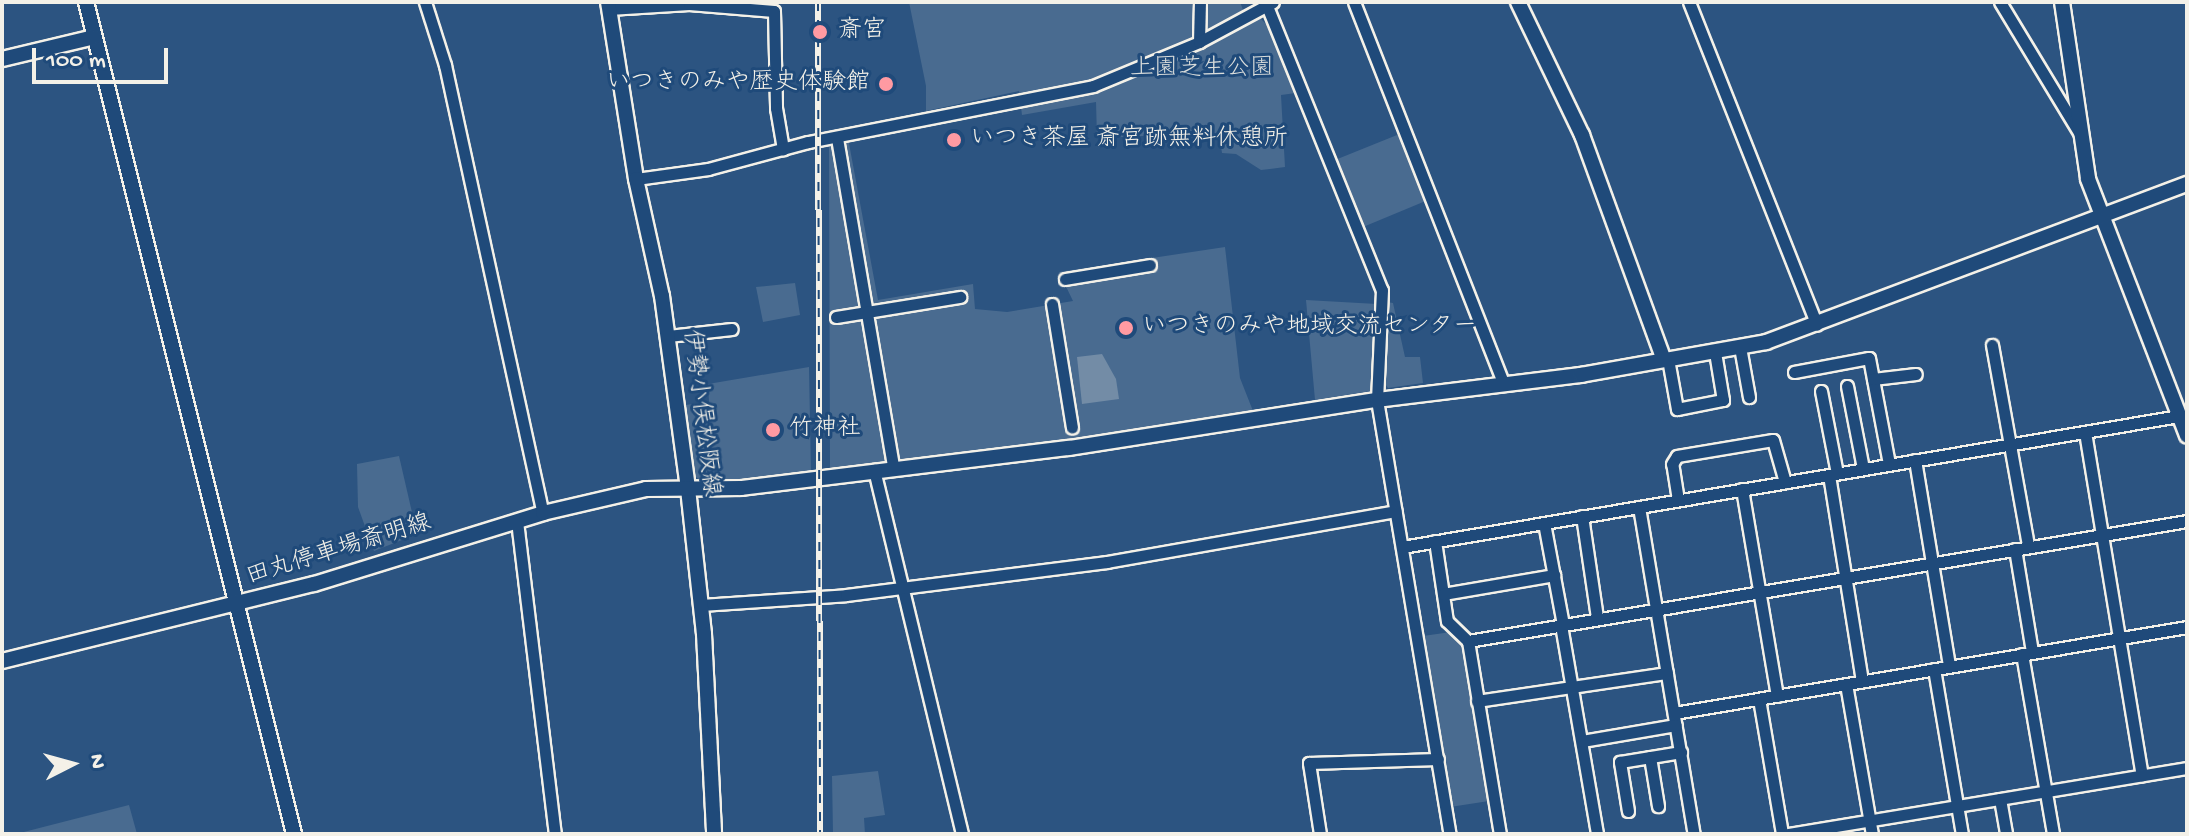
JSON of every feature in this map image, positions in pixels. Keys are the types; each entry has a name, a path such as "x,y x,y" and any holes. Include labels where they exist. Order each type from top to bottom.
{"street":[{"path":"86,2 294,834"},
{"path":"425,2 445,65 543,513"},
{"path":"1199,42 1200,2"},
{"path":"1354,2 1504,385"},
{"path":"1518,2 1582,135 1666,360 1677,409 1723,400 1715,352"},
{"path":"1689,2 1817,325"},
{"path":"2000,2 2080,134"},
{"path":"2062,2 2080,134 2099,214 2187,436"},
{"path":"609,6 689,4 774,11 776,108 783,149"},
{"path":"636,179 708,169 783,149 1093,86 1199,42 1270,4 1382,290 1377,400 1450,834"},
{"name":"伊勢小俣松阪線","path":"609,6 636,179 668,336 688,489 701,605 714,834"},
{"path":"2,59 94,37"},
{"path":"837,138 893,467"},
{"name":"田丸停車場斎明線","path":"2,661 237,604 543,513 646,489 751,487 893,467 1069,448 1377,400 1504,385 1740,347 1817,325 2099,214 2187,184"},
{"path":"1065,279 1150,265"},
{"path":"836,317 960,297"},
{"path":"1052,304 1072,427"},
{"path":"668,336 732,329"},
{"path":"1992,345 2028,546"},
{"path":"1740,347 1749,397"},
{"path":"1794,372 1869,358 1889,464"},
{"path":"1873,379 1916,374"},
{"path":"1847,386 1863,468"},
{"path":"1821,391 1845,578 1862,681"},
{"path":"1402,547 2179,416"},
{"path":"2085,432 2142,775"},
{"path":"1678,500 1672,464 1677,456 1746,444 1773,440 1778,444 1785,482"},
{"path":"1915,460 1949,666"},
{"path":"874,470 900,589 928,677 962,834"},
{"path":"1742,489 1777,696"},
{"path":"1639,507 1694,834"},
{"path":"701,605 900,589 1107,562 1396,511"},
{"path":"1582,516 1597,618"},
{"path":"517,521 555,834"},
{"path":"1468,641 2187,521"},
{"path":"1544,523 1597,834"},
{"path":"1435,541 1447,621 1468,641 1500,834"},
{"path":"2015,549 2053,834"},
{"path":"1443,594 1554,575"},
{"path":"1582,741 1759,699 2187,627"},
{"path":"1934,669 1962,834"},
{"path":"1477,701 1667,673"},
{"path":"1846,684 1872,834"},
{"path":"1759,699 1785,834 2187,768"},
{"path":"1628,811 1620,762 1681,752"},
{"path":"1650,757 1658,806"},
{"path":"1320,834 1309,763 1438,759"},
{"path":"2000,799 2006,834"}],"green space":[{"name":"上園芝生公園","path":"909,2 1240,2 1247,20 1259,17 1268,26 1296,93 1281,95 1285,167 1261,170 1236,154 1222,153 1220,140 1166,135 1097,138 1096,102 1022,115 1019,91 926,111 926,86"},
{"path":"1402,133 1428,200 1363,227 1335,160"},
{"path":"848,138 878,300 973,284 975,309 1007,312 1073,301 1059,272 1225,247 1240,378 1253,411 1082,440 830,469 829,143"},
{"path":"795,283 800,315 763,322 756,287"},
{"path":"1306,300 1377,304 1371,391 1315,400"},
{"path":"1387,302 1393,303 1405,357 1420,357 1423,383 1388,388 1385,384"},
{"path":"809,367 811,472 705,485 696,477 685,405 709,402 708,384"},
{"path":"399,456 417,534 374,551 358,507 357,464"},
{"path":"1451,632 1463,642 1489,801 1450,807 1423,636"},
{"path":"878,771 885,815 864,818 865,834 833,834 832,776"},
{"path":"129,805 137,834 16,834"}],"shaded area":[{"path":"1102,354 1116,379 1119,399 1082,404 1077,357"}],"railway":[{"path":"818,2 820,834"}],"place":[{"name":"斎宮","path":"820,32"},
{"name":"いつきのみや歴史体験館","path":"886,84"},
{"name":"いつき茶屋 斎宮跡無料休憩所","path":"954,140"},
{"name":"いつきのみや地域交流センター","path":"1126,328"},
{"name":"竹神社","path":"773,430"}]}
